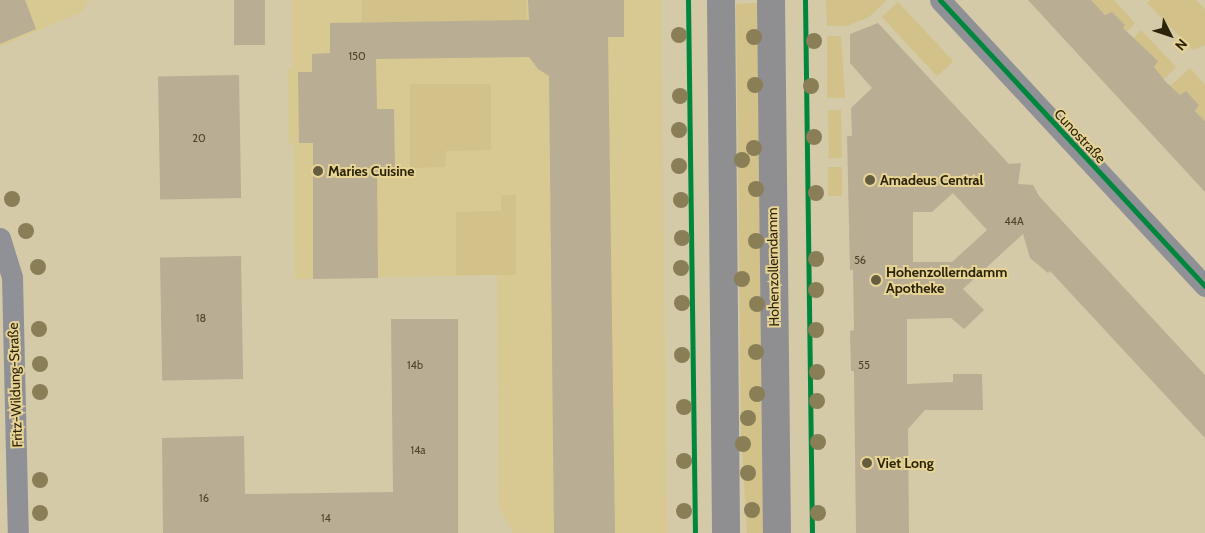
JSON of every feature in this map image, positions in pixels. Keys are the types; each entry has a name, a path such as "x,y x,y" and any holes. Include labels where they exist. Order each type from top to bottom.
{"main road":[{"path":"721,0 726,533"},
{"name":"Hohenzollerndamm","path":"772,0 777,533"}],"street":[{"name":"Cunostraße","path":"940,0 1205,286"},
{"name":"Fritz-Wildung-Straße","path":"0,238 12,277 18,533"}],"shaded area":[{"path":"0,0 89,0 82,12 0,47"},
{"path":"292,0 661,0 667,533 513,533 499,506 497,275 295,279 294,144 289,144 287,68 293,67"},
{"path":"362,0 526,0 526,22 362,22"},
{"path":"826,0 887,0 869,17 847,26 827,26"},
{"path":"1091,0 1114,0 1135,23 1123,35 1112,12 1105,15"},
{"path":"1150,0 1196,0 1205,9 1205,45 1193,50 1147,3"},
{"path":"898,2 953,61 937,76 882,17"},
{"path":"758,3 763,533 747,533 741,433 736,4"},
{"path":"1141,30 1176,67 1164,79 1154,68 1158,61 1145,49 1130,42"},
{"path":"827,36 841,36 845,98 827,98"},
{"path":"1190,68 1205,85 1205,121 1195,111 1199,105 1186,91 1180,95 1170,86"},
{"path":"410,84 491,84 491,150 446,151 445,167 410,168"},
{"path":"828,110 841,110 842,158 829,158"},
{"path":"828,167 842,167 842,196 828,196"},
{"path":"501,195 516,195 516,275 456,275 456,212 501,211"}],"building":[{"path":"0,0 25,0 36,29 0,44"},
{"path":"234,0 265,0 265,45 234,45"},
{"path":"528,0 624,0 624,37 608,37 615,533 554,533 549,76 538,69 529,57 376,59 377,109 394,109 395,172 377,172 378,278 313,279 313,143 299,143 298,72 312,72 312,54 330,53 330,23 529,20"},
{"path":"1028,0 1091,0 1105,15 1112,12 1125,25 1123,28 1158,61 1154,67 1166,82 1180,95 1186,91 1199,105 1195,111 1205,121 1205,192"},
{"path":"878,23 1009,164 1021,163 1018,184 1033,185 1039,196 1205,375 1205,438 1050,271 1048,273 1030,258 1023,234 963,289 984,310 964,329 951,318 907,319 907,384 953,382 953,374 982,374 983,410 925,410 908,429 909,533 856,533 854,371 851,371 850,331 854,330 853,270 850,270 847,136 852,136 851,108 872,88 850,63 850,34","holes":["953,193 987,230 952,262 913,262 913,212 932,212"]},
{"path":"239,75 241,198 160,199 158,76"},
{"path":"241,256 243,379 162,380 160,257"},
{"path":"391,319 458,319 458,533 163,533 162,438 244,436 245,494 393,492"}],"cycle path":[{"path":"688,0 695,533"},
{"path":"805,0 812,533"},
{"path":"940,0 1205,286"}],"place":[{"name":"Maries Cuisine","path":"318,171"},
{"name":"Amadeus Central","path":"870,180"},
{"name":"Hohenzollerndamm Apotheke","path":"876,280"},
{"name":"Viet Long","path":"867,463"}]}
